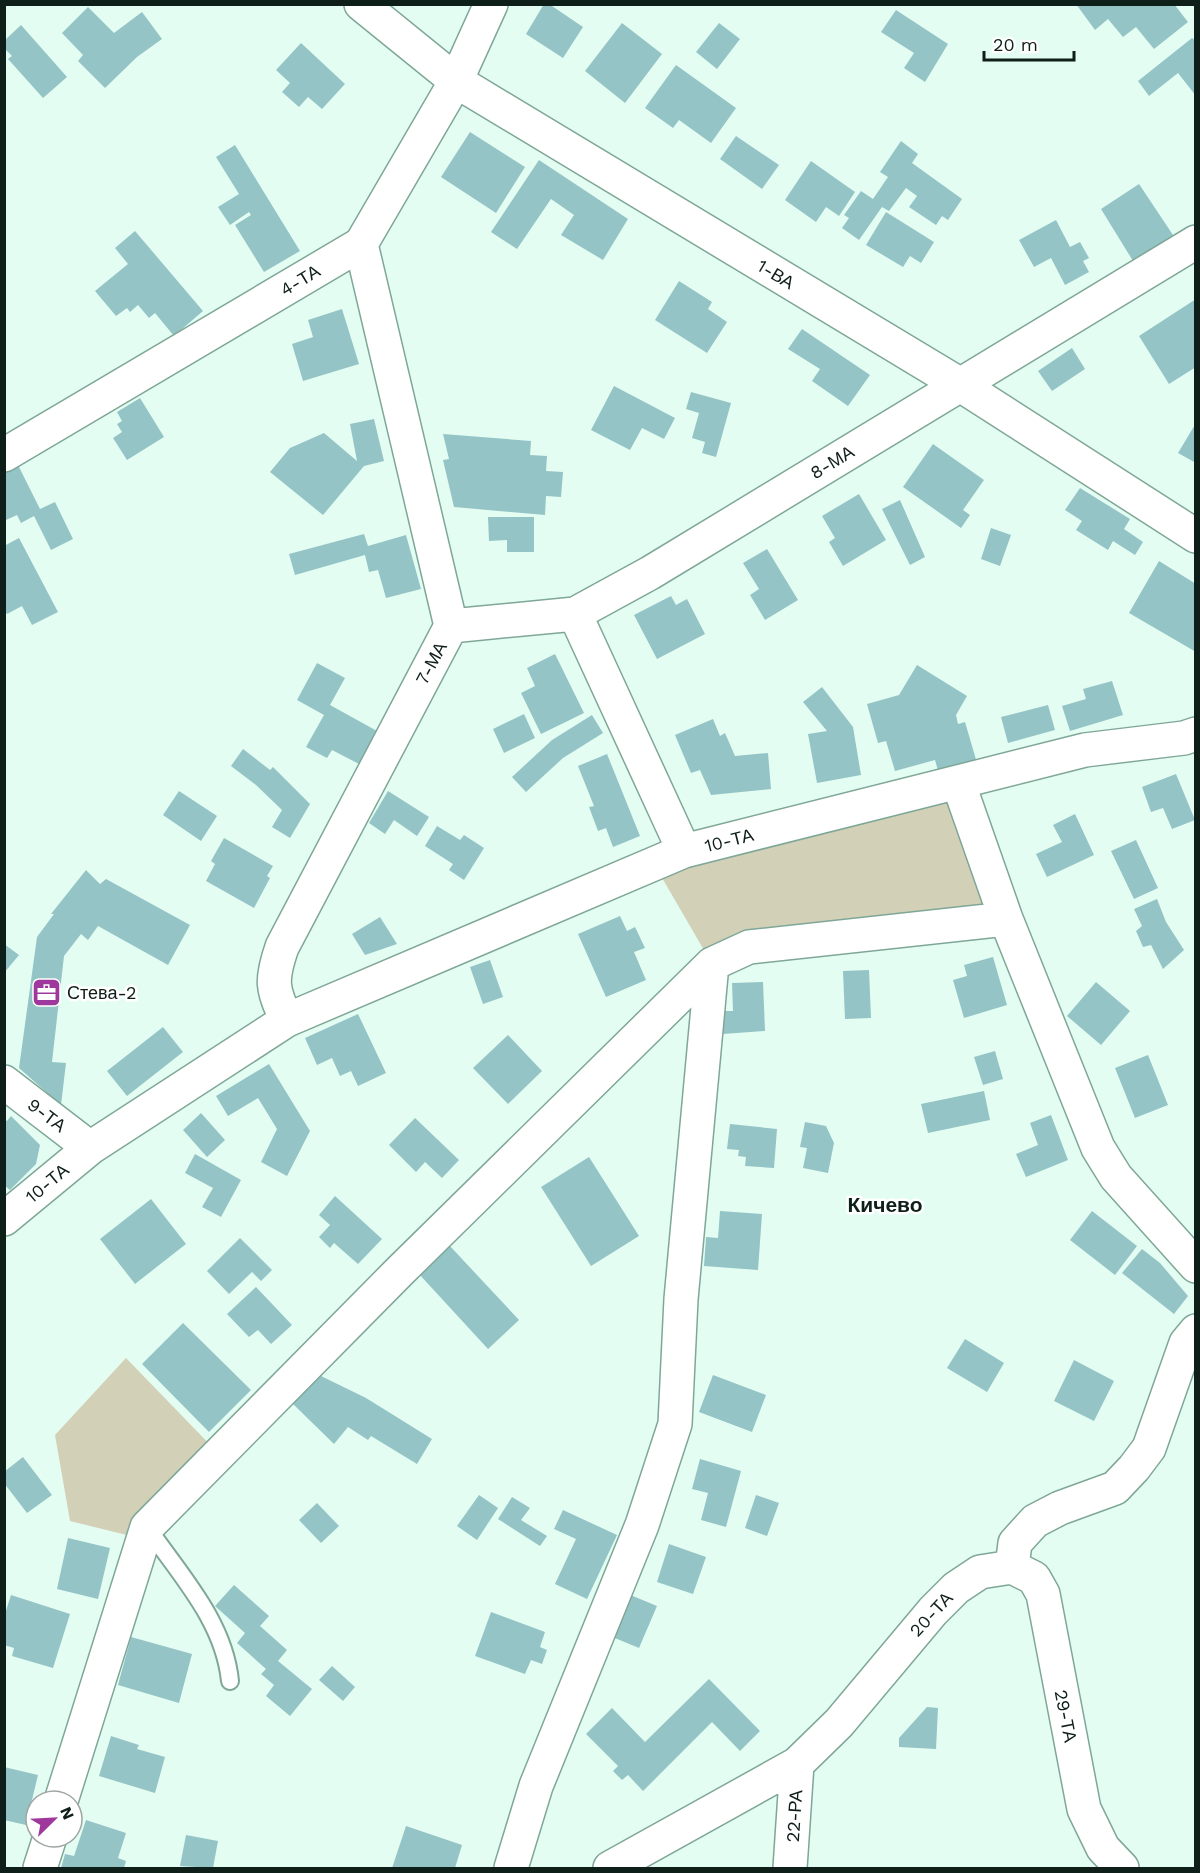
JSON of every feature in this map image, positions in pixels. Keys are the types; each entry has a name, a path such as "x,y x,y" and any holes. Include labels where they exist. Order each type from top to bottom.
{"street":[{"name":"1-ВА","path":"361,4 456,81 959,384 1196,536"},
{"name":"4-ТА","path":"4,455 362,244 456,81 490,4"},
{"name":"8-МА","path":"451,626 575,614 660,567 959,384 1196,243"},
{"name":"7-МА","path":"286,1020 277,1001 272,975 282,947 451,626 362,244"},
{"path":"575,614 684,851"},
{"name":"10-ТА","path":"4,1219 90,1148 286,1020 684,851 1085,750 1184,738 1196,734"},
{"path":"958,782 1006,919 1098,1148 1116,1178 1196,1266"},
{"path":"65,1789 147,1527 399,1272 712,964 749,947 761,945 1006,919"},
{"path":"511,1869 536,1786 642,1525 675,1424 681,1299 712,964"},
{"name":"9-ТА","path":"4,1082 90,1148"},
{"path":"1012,1567 1015,1543 1035,1521 1060,1508 1115,1488 1134,1468 1149,1448 1186,1343 1196,1331"},
{"name":"20-ТА","path":"610,1869 797,1764 839,1723 933,1611 956,1588 980,1572 1012,1567"},
{"name":"29-ТА","path":"1012,1567 1034,1578 1043,1594 1084,1809 1103,1848 1122,1869"},
{"name":"22-РА","path":"790,1869 797,1764"},
{"path":"40,1869 46,1849"}],"lane":[{"path":"147,1527 208,1614 221,1639 230,1680"}],"shaded area":[{"path":"958,782 1006,919 712,964 654,864"},
{"path":"126,1358 219,1454 143,1539 70,1521 55,1435"}],"building":[{"path":"544,4 549,4 583,27 563,58 526,34"},
{"path":"1076,4 1174,4 1188,22 1154,49 1136,27 1123,37 1108,19 1095,30"},
{"path":"88,7 114,33 142,12 162,39 137,57 105,88 78,61 83,55 62,33"},
{"path":"896,10 948,44 925,82 904,68 914,53 881,32"},
{"path":"622,23 662,54 625,103 585,71"},
{"path":"719,23 740,39 717,69 696,52"},
{"path":"21,25 67,77 43,98 8,59 12,56 4,48 4,41"},
{"path":"1192,38 1196,41 1196,96 1178,73 1149,96 1138,81"},
{"path":"301,43 345,84 322,109 308,97 299,107 282,92 290,83 276,70"},
{"path":"676,65 736,108 711,143 679,120 673,128 645,108"},
{"path":"470,132 525,167 496,213 441,177"},
{"path":"736,136 779,165 762,189 720,159"},
{"path":"901,141 918,154 912,163 962,199 948,220 942,216 936,225 909,207 917,196 906,188 889,211 882,207 859,240 842,228 849,218 844,215 861,191 873,199 888,177 880,172"},
{"path":"235,145 300,251 264,272 235,225 251,215 249,212 230,225 218,207 239,194 216,157"},
{"path":"539,160 628,219 603,260 561,235 574,215 551,199 517,249 491,232"},
{"path":"811,161 855,192 839,216 826,207 816,222 785,200"},
{"path":"1139,184 1173,235 1133,261 1101,209"},
{"path":"886,212 934,242 921,263 910,256 903,267 866,245"},
{"path":"1056,220 1070,247 1080,242 1089,258 1083,261 1089,272 1065,285 1051,258 1034,267 1019,240"},
{"path":"135,231 203,311 174,336 155,313 149,318 138,305 130,312 127,308 116,316 95,291 128,264 115,248"},
{"path":"679,281 712,302 708,309 727,322 707,353 655,320"},
{"path":"1196,299 1196,367 1169,384 1139,336"},
{"path":"342,309 359,364 303,381 292,344 313,337 308,320"},
{"path":"802,329 870,375 848,406 812,381 820,369 788,349"},
{"path":"1072,348 1085,369 1052,391 1038,371"},
{"path":"614,386 675,418 664,439 642,428 630,450 591,430"},
{"path":"691,392 731,403 716,457 702,453 705,442 692,438 699,413 686,409"},
{"path":"140,398 164,437 127,460 113,438 122,432 117,424 122,421 117,412"},
{"path":"374,419 384,461 364,466 323,515 270,472 290,448 324,433 357,461 350,424"},
{"path":"1196,423 1196,463 1178,453"},
{"path":"443,434 531,441 530,455 547,456 546,471 563,472 561,497 546,496 545,515 454,507 443,460 449,459"},
{"path":"933,444 984,480 963,510 970,515 961,528 903,487"},
{"path":"18,465 40,509 55,502 73,539 51,550 34,516 21,523 17,515 6,520 4,471"},
{"path":"1080,488 1130,519 1124,529 1143,542 1135,555 1113,541 1108,550 1076,530 1082,521 1065,510"},
{"path":"859,494 886,540 843,566 829,542 835,538 822,516"},
{"path":"900,500 925,557 910,565 882,509"},
{"path":"488,517 534,517 534,552 507,552 507,540 489,541"},
{"path":"991,528 1011,535 1000,566 981,559"},
{"path":"364,534 368,546 406,535 421,589 386,598 378,570 369,572 365,555 295,575 289,554"},
{"path":"19,538 58,612 32,625 22,606 7,614 4,609 4,546"},
{"path":"767,549 798,600 765,620 750,595 759,589 743,563"},
{"path":"1159,561 1196,584 1196,652 1129,613"},
{"path":"671,596 676,605 687,599 705,634 657,659 634,615"},
{"path":"555,654 584,713 541,734 521,693 535,686 527,668"},
{"path":"317,663 345,678 330,705 377,731 359,764 332,750 327,758 306,747 324,715 297,700"},
{"path":"917,665 967,696 956,715 958,724 965,722 977,763 939,774 935,760 895,771 886,741 878,743 867,704 899,695"},
{"path":"1112,681 1123,715 1070,731 1062,706 1086,699 1083,689"},
{"path":"822,687 853,727 861,775 817,783 808,734 827,731 803,702"},
{"path":"1048,705 1055,730 1008,743 1001,717"},
{"path":"524,714 535,738 504,753 493,729"},
{"path":"592,715 603,733 563,758 526,792 512,777 552,740"},
{"path":"713,719 720,736 725,733 735,756 768,753 771,789 711,795 700,770 691,773 675,735"},
{"path":"243,749 270,770 273,767 310,804 290,838 272,827 282,810 256,785 231,766"},
{"path":"607,754 640,836 613,847 606,828 598,831 589,807 594,806 578,766"},
{"path":"1176,774 1195,820 1172,829 1163,808 1151,812 1142,787"},
{"path":"179,791 217,816 201,841 163,815"},
{"path":"388,791 429,817 417,836 394,820 385,834 369,823"},
{"path":"1075,814 1094,855 1047,877 1036,854 1062,842 1053,825"},
{"path":"437,826 460,840 464,835 484,848 464,880 449,870 453,864 425,846"},
{"path":"224,838 273,866 267,876 270,878 254,908 206,881 215,864 211,861"},
{"path":"1136,840 1158,888 1134,899 1111,851"},
{"path":"86,870 100,884 106,879 190,925 168,965 98,926 88,940 81,934 64,956 52,1062 66,1063 61,1105 19,1068 37,937 54,914 51,914"},
{"path":"1157,899 1166,922 1184,950 1163,969 1151,945 1143,947 1136,931 1142,926 1134,909"},
{"path":"620,916 627,931 635,927 645,948 634,952 646,980 606,997 578,934"},
{"path":"380,917 397,944 365,955 352,934"},
{"path":"4,944 19,955 4,973"},
{"path":"993,957 1007,1005 964,1018 953,980 967,976 964,965"},
{"path":"490,960 503,997 483,1004 470,967"},
{"path":"869,970 871,1018 845,1019 843,971"},
{"path":"763,982 765,1031 723,1034 722,1011 733,1011 732,983"},
{"path":"1096,982 1130,1011 1101,1045 1067,1016"},
{"path":"358,1014 386,1073 358,1086 351,1071 340,1076 332,1058 317,1065 305,1038"},
{"path":"163,1027 183,1052 127,1096 107,1071"},
{"path":"508,1035 542,1071 508,1104 473,1068"},
{"path":"995,1051 1003,1079 983,1085 974,1057"},
{"path":"1148,1055 1168,1105 1135,1118 1115,1068"},
{"path":"269,1064 310,1131 287,1176 261,1162 277,1129 258,1098 228,1116 216,1096"},
{"path":"984,1091 990,1120 928,1133 921,1104"},
{"path":"201,1113 225,1140 207,1157 183,1130"},
{"path":"1051,1115 1068,1160 1026,1177 1016,1154 1038,1145 1030,1123"},
{"path":"11,1116 40,1145 36,1164 10,1190 4,1185 4,1119 7,1121"},
{"path":"415,1118 459,1160 442,1178 425,1162 416,1172 389,1145"},
{"path":"805,1122 826,1126 834,1143 828,1173 803,1168 807,1148 800,1147"},
{"path":"730,1124 777,1129 774,1168 745,1166 746,1157 738,1156 739,1150 727,1149"},
{"path":"195,1154 241,1180 221,1217 202,1207 213,1188 185,1173"},
{"path":"589,1157 639,1236 591,1266 541,1187"},
{"path":"335,1196 382,1239 358,1264 334,1243 330,1248 319,1237 330,1225 319,1215"},
{"path":"151,1199 186,1244 135,1284 100,1239"},
{"path":"720,1211 762,1214 758,1270 704,1266 706,1237 718,1238"},
{"path":"1092,1211 1137,1246 1115,1275 1070,1240"},
{"path":"240,1238 272,1270 261,1281 252,1272 229,1294 207,1271"},
{"path":"449,1245 519,1320 488,1349 419,1274"},
{"path":"1142,1249 1160,1263 1188,1296 1174,1314 1122,1273"},
{"path":"256,1287 292,1325 271,1344 258,1330 249,1337 227,1314"},
{"path":"183,1323 251,1390 209,1432 142,1364"},
{"path":"965,1339 1004,1363 987,1392 947,1368"},
{"path":"1074,1360 1114,1381 1094,1421 1054,1401"},
{"path":"713,1375 766,1395 752,1432 699,1412"},
{"path":"321,1376 366,1398 432,1439 417,1464 371,1436 368,1440 348,1427 334,1444 292,1403"},
{"path":"23,1457 52,1495 27,1513 4,1483 4,1472"},
{"path":"700,1459 741,1471 726,1527 701,1520 708,1493 692,1489"},
{"path":"479,1495 498,1508 477,1540 457,1526"},
{"path":"756,1495 779,1503 767,1536 745,1528"},
{"path":"512,1497 530,1508 521,1520 547,1536 540,1546 498,1519"},
{"path":"317,1503 339,1526 321,1543 299,1520"},
{"path":"563,1510 617,1535 587,1599 555,1584 576,1539 554,1529"},
{"path":"68,1538 110,1548 98,1599 57,1589"},
{"path":"669,1544 706,1557 693,1594 657,1582"},
{"path":"234,1585 269,1616 260,1626 287,1650 278,1661 312,1689 290,1716 266,1696 274,1685 261,1674 266,1669 237,1643 245,1633 215,1606"},
{"path":"628,1594 657,1606 639,1648 610,1636"},
{"path":"11,1595 70,1614 53,1668 12,1656 14,1648 4,1645 4,1617"},
{"path":"491,1612 545,1632 540,1647 547,1650 542,1664 531,1660 525,1674 475,1656"},
{"path":"131,1637 192,1654 179,1703 118,1685"},
{"path":"332,1666 355,1687 343,1701 319,1680"},
{"path":"709,1679 760,1731 740,1751 712,1722 643,1791 628,1775 622,1780 613,1771 618,1766 586,1734 612,1708 645,1742"},
{"path":"927,1707 938,1708 936,1749 899,1747 899,1738"},
{"path":"111,1736 139,1745 137,1749 165,1757 155,1793 99,1776"},
{"path":"4,1767 38,1775 35,1789 24,1789 24,1825 4,1820"},
{"path":"86,1820 126,1833 118,1858 126,1861 124,1868 61,1868 65,1854 74,1856 76,1849 84,1849"},
{"path":"406,1826 462,1845 455,1868 392,1868"},
{"path":"186,1835 218,1841 213,1868 180,1866"}],"place":[{"name":"Стева-2","path":"46,992"}],"district":[{"name":"Кичево","path":"885,1204"}]}
